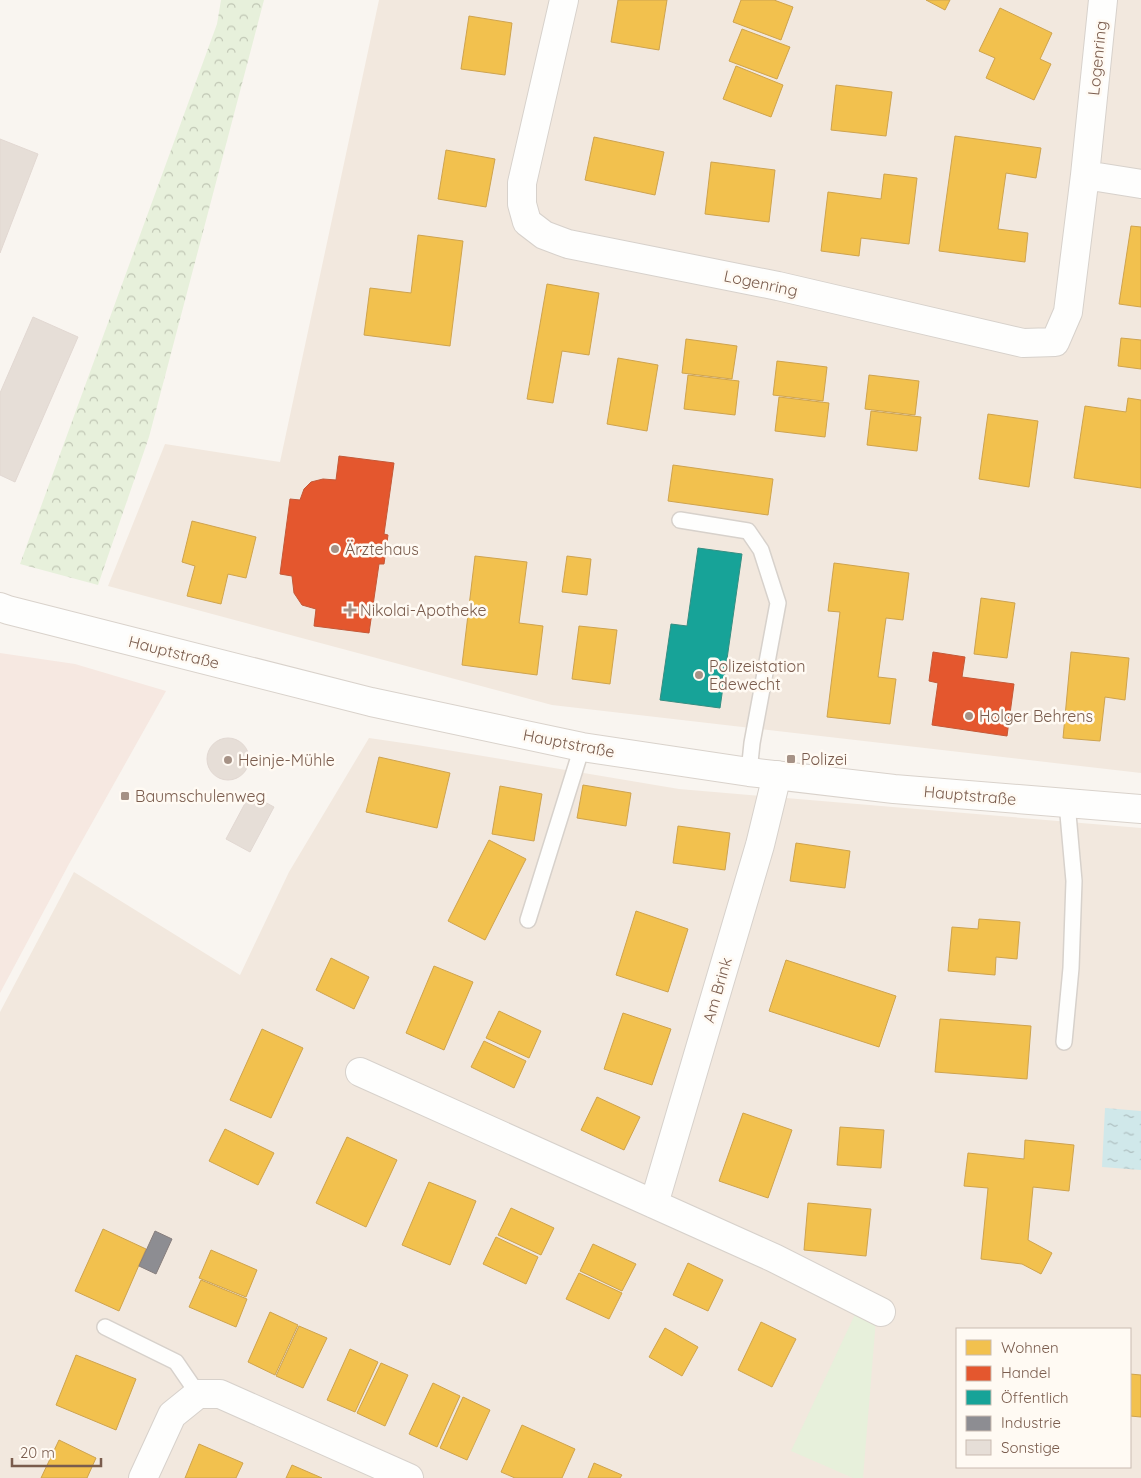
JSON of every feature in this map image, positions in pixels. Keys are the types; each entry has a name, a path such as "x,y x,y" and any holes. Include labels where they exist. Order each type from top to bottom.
{"street":[{"name":"Logenring","path":"564,0 522,184 522,204 526,222 544,236 568,244 778,286 1023,342 1056,342 1068,312 1085,175 1102,0"},
{"path":"1085,175 1141,184"},
{"name":"Hauptstraße","path":"3,609 371,702 582,747 749,772 894,789 1141,809"},
{"name":"Am Brink","path":"654,1204 760,845 777,775"},
{"path":"360,1072 774,1258 881,1312"},
{"path":"143,1478 172,1415 198,1394 220,1394 409,1478"}],"lane":[{"path":"680,520 748,531 761,550 778,603 752,743 749,772"},
{"path":"528,920 582,747"},
{"path":"1064,1042 1071,968 1074,881 1067,803"},
{"path":"105,1327 176,1362 198,1394"}],"shaded area":[{"path":"379,0 1141,0 1141,773 552,705 108,586 165,444 280,462"},
{"path":"0,653 75,664 166,691 69,864 0,993"},
{"path":"369,738 679,789 1141,828 1141,1478 0,1478 0,1012 74,872 240,975 289,872"}],"green space":[{"path":"221,0 264,0 149,437 98,585 20,564 217,24"},
{"path":"857,1310 876,1319 863,1478 853,1478 791,1451"}],"water":[{"path":"1105,1108 1141,1111 1141,1170 1102,1167"}],"building: Wohnen":[{"path":"618,0 667,0 659,50 611,42"},
{"path":"741,0 774,0 793,7 781,40 733,22"},
{"path":"926,0 950,0 945,10"},
{"path":"1000,8 1052,33 1040,59 1051,64 1034,100 986,78 995,58 979,51"},
{"path":"469,16 512,23 505,75 461,69"},
{"path":"742,29 790,47 777,79 729,61"},
{"path":"736,66 783,85 771,117 723,99"},
{"path":"836,85 892,92 886,136 831,130"},
{"path":"955,136 1041,148 1036,178 1006,173 998,229 1028,233 1025,262 939,251"},
{"path":"594,137 664,152 655,195 585,180"},
{"path":"446,150 495,159 486,207 438,199"},
{"path":"711,162 775,170 769,222 705,214"},
{"path":"884,174 917,178 909,244 861,238 859,256 821,251 828,192 881,199"},
{"path":"1131,226 1141,227 1141,307 1119,304"},
{"path":"418,235 463,241 450,346 364,335 370,288 411,293"},
{"path":"547,284 599,293 589,355 562,351 553,403 527,399"},
{"path":"1121,338 1141,340 1141,369 1118,366"},
{"path":"686,339 737,346 732,379 682,373"},
{"path":"618,358 658,365 647,431 607,424"},
{"path":"777,361 827,367 823,401 773,395"},
{"path":"688,375 739,381 735,415 684,409"},
{"path":"869,375 919,381 915,415 865,409"},
{"path":"779,397 829,403 825,437 775,431"},
{"path":"1128,398 1141,400 1141,488 1074,478 1085,406 1126,412"},
{"path":"871,411 921,417 917,451 867,445"},
{"path":"988,414 1038,421 1029,487 979,479"},
{"path":"673,465 773,479 768,515 668,501"},
{"path":"192,521 256,537 246,578 228,574 221,604 187,596 195,566 182,562"},
{"path":"475,556 527,562 519,623 543,626 537,675 462,665"},
{"path":"567,556 591,559 587,595 562,592"},
{"path":"834,563 909,573 903,620 886,618 878,677 896,679 890,724 827,717 840,612 828,611"},
{"path":"981,598 1015,603 1007,658 974,654"},
{"path":"579,626 617,630 610,684 572,679"},
{"path":"1071,652 1129,658 1125,700 1105,697 1100,741 1063,738"},
{"path":"379,757 450,773 437,828 366,812"},
{"path":"583,785 631,793 626,826 577,818"},
{"path":"500,786 542,794 534,841 492,834"},
{"path":"678,826 730,833 725,870 673,863"},
{"path":"489,840 526,859 485,940 448,921"},
{"path":"796,843 850,851 845,888 790,881"},
{"path":"636,911 688,929 668,992 616,975"},
{"path":"979,919 1020,922 1017,959 996,957 995,975 948,971 952,927 978,929"},
{"path":"331,958 369,977 354,1009 316,990"},
{"path":"786,960 896,996 879,1047 769,1011"},
{"path":"434,966 473,982 444,1050 406,1033"},
{"path":"499,1011 541,1031 529,1058 486,1038"},
{"path":"623,1013 671,1029 652,1085 604,1069"},
{"path":"940,1019 1031,1026 1027,1079 935,1072"},
{"path":"262,1029 303,1048 271,1118 230,1100"},
{"path":"484,1041 526,1061 514,1088 471,1067"},
{"path":"597,1097 640,1117 624,1150 581,1130"},
{"path":"743,1113 792,1130 768,1198 719,1181"},
{"path":"840,1127 884,1130 881,1168 837,1165"},
{"path":"225,1129 274,1153 258,1185 209,1161"},
{"path":"347,1137 397,1160 366,1227 316,1203"},
{"path":"1025,1140 1074,1145 1069,1191 1033,1187 1028,1240 1052,1253 1041,1274 1022,1264 981,1259 988,1188 964,1186 968,1153 1024,1159"},
{"path":"429,1182 476,1201 450,1265 402,1245"},
{"path":"808,1203 871,1209 866,1256 804,1250"},
{"path":"511,1208 554,1228 541,1255 498,1235"},
{"path":"103,1229 146,1249 119,1311 75,1291"},
{"path":"496,1237 538,1257 526,1284 483,1264"},
{"path":"593,1244 636,1264 622,1291 580,1271"},
{"path":"211,1250 257,1270 246,1297 199,1278"},
{"path":"688,1263 723,1280 708,1311 673,1295"},
{"path":"579,1273 622,1293 609,1319 566,1299"},
{"path":"201,1280 247,1299 236,1327 189,1307"},
{"path":"270,1312 298,1325 275,1375 248,1362"},
{"path":"761,1322 796,1339 772,1387 738,1370"},
{"path":"299,1326 327,1338 303,1388 276,1376"},
{"path":"665,1328 698,1347 682,1376 649,1357"},
{"path":"350,1349 378,1362 355,1412 327,1400"},
{"path":"76,1355 136,1379 116,1430 56,1405"},
{"path":"381,1363 408,1375 385,1426 357,1413"},
{"path":"1131,1374 1141,1375 1141,1417 1131,1416"},
{"path":"433,1383 460,1396 437,1447 409,1434"},
{"path":"463,1397 490,1410 467,1460 440,1448"},
{"path":"522,1425 575,1449 562,1478 515,1478 501,1472"},
{"path":"59,1440 96,1458 87,1478 41,1478"},
{"path":"199,1444 243,1463 236,1478 185,1478"},
{"path":"594,1463 622,1475 620,1478 588,1478"},
{"path":"292,1465 322,1478 286,1478"}],"building: Handel":[{"name":"Ärztehaus","path":"339,456 394,463 384,534 388,535 384,564 379,564 369,633 314,626 316,609 302,605 294,593 292,576 280,574 290,499 300,500 304,489 311,482 323,479 336,480"},
{"path":"933,652 965,657 962,677 1014,684 1007,736 932,725 938,683 929,681"}],"building: Öffentlich":[{"path":"698,548 742,554 720,708 660,700 671,624 687,626"}],"building: Industrie":[{"path":"155,1231 172,1239 156,1274 139,1266"}],"building: Sonstige":[{"path":"0,139 38,154 0,253"},
{"path":"33,317 78,337 15,482 0,475 0,393"},
{"name":"Heinje-Mühle","path":"232,738 240,741 246,747 249,759 246,771 240,777 224,780 216,777 210,771 207,755 210,747 216,741"},
{"path":"250,794 274,807 250,852 226,839"}],"place":[{"name":"Ärztehaus","path":"335,549"},
{"name":"Nikolai-Apotheke","path":"350,610"},
{"name":"Polizeistation Edewecht","path":"699,675"},
{"name":"Holger Behrens","path":"969,716"},
{"name":"Polizei","path":"791,759"},
{"name":"Heinje-Mühle","path":"228,760"},
{"name":"Baumschulenweg","path":"125,796"}]}
